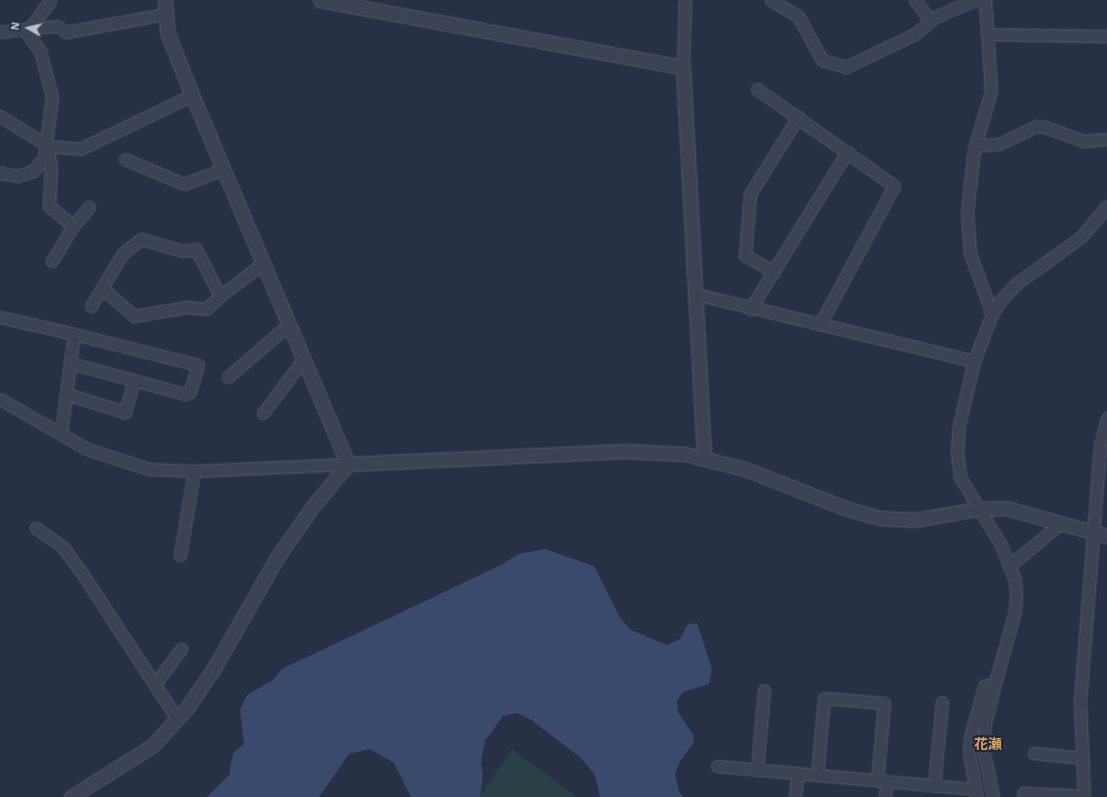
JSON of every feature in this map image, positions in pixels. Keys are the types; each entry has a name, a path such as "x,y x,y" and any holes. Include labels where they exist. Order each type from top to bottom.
{"street":[{"path":"27,28 50,0"},
{"path":"165,0 167,32 223,169 348,464"},
{"path":"320,0 683,67"},
{"path":"685,0 683,67 704,458"},
{"path":"771,0 798,16 822,60 846,67 914,34 930,21 972,1 985,0 991,91 975,146 967,212 970,253 992,314"},
{"path":"915,0 930,21"},
{"path":"0,32 57,26 66,32 166,14"},
{"path":"0,173 17,176 33,171 44,158 52,97 40,51 27,28"},
{"path":"987,34 1107,36"},
{"path":"757,90 798,117 894,186 820,324"},
{"path":"0,116 46,144 80,149 192,95"},
{"path":"774,272 745,255 750,194 798,117"},
{"path":"975,146 999,144 1036,126 1045,127 1084,141 1107,139"},
{"path":"46,144 51,164 49,206 73,226"},
{"path":"750,309 847,152"},
{"path":"125,159 184,184 223,169"},
{"path":"993,797 982,748 985,724 1015,611 1015,580 1001,545 960,477 957,451 959,425 974,361 992,314 1017,283 1082,237 1107,206"},
{"path":"52,261 73,226 89,207"},
{"path":"91,306 123,253 141,238 183,251 196,249 220,296"},
{"path":"102,288 134,316 188,307 206,309 220,296 263,263"},
{"path":"695,294 750,309 820,324 974,361"},
{"path":"0,318 74,334 198,365 190,392 185,394 70,363"},
{"path":"228,376 289,324"},
{"path":"61,434 74,334"},
{"path":"263,413 304,358"},
{"path":"66,394 125,412 134,380"},
{"path":"0,399 87,449 149,469 194,471 624,451 704,458 745,469 845,508 880,518 935,518 978,509 1011,509 1107,536"},
{"path":"1023,793 1084,797 1080,701 1100,446 1107,418"},
{"path":"71,797 152,746 177,719 214,668 278,556 313,506 348,464"},
{"path":"180,555 194,471"},
{"path":"1009,566 1061,523"},
{"path":"36,528 63,547 177,719"},
{"path":"155,684 181,649"},
{"path":"717,766 882,781 939,790 976,793 969,754 970,738 984,686 995,683"},
{"path":"757,770 764,690"},
{"path":"817,775 824,698 884,703 882,781 885,797"},
{"path":"939,790 942,702"},
{"path":"1034,753 1083,758"},
{"path":"795,797 798,774"}],"green space":[{"path":"512,749 577,797 479,797"}],"water":[{"path":"545,549 594,566 620,618 631,630 667,645 680,639 687,625 697,623 712,669 709,684 683,692 677,701 678,712 694,736 693,744 680,761 675,774 679,791 683,797 600,797 595,775 580,757 531,720 517,713 503,716 485,741 481,762 483,774 480,797 411,797 394,763 370,749 349,754 319,797 207,797 229,775 233,753 244,744 240,710 247,695 273,680 282,669 503,564 518,554"}],"district":[{"name":"花瀬","path":"988,744"}]}
